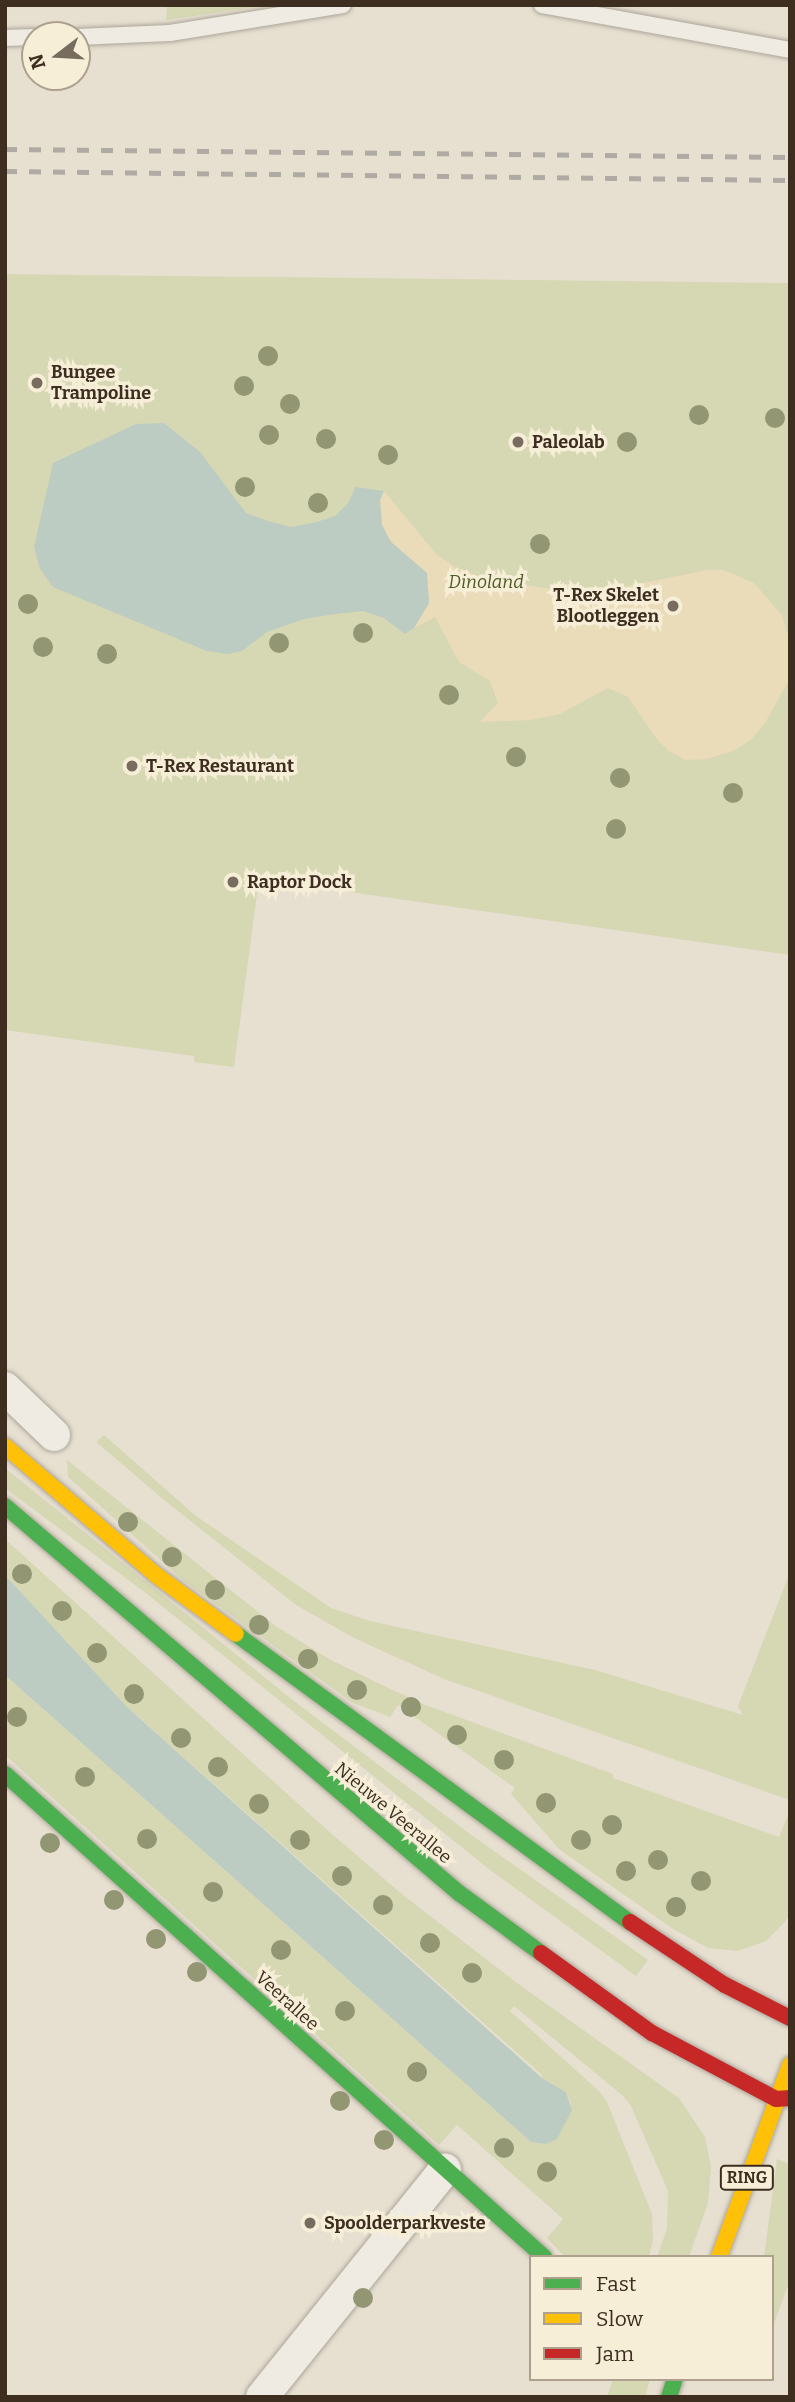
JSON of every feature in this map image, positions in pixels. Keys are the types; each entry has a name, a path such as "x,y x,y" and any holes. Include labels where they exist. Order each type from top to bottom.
{"main road":[{"path":"5,1446 156,1575 598,1902 725,1985 790,2018"},
{"name":"Nieuwe Veerallee","path":"5,1506 459,1893 652,2033 783,2098"},
{"name":"Veerallee","path":"5,1774 542,2255"},
{"name":"RING","path":"720,2255 783,2098 790,2065"}],"street":[{"path":"5,1388 54,1435"},
{"path":"262,2397 445,2169"}],"lane":[{"path":"91,36 170,33 343,5"},
{"path":"542,5 790,50"}],"green space":[{"path":"167,5 268,5 166,20"},
{"name":"Dinoland","path":"5,274 790,283 790,955 259,879 234,1067 194,1062 194,1056 5,1030"},
{"path":"104,1435 196,1516 331,1608 370,1621 595,1670 743,1715 738,1706 790,1572 790,1800 444,1679 356,1639 296,1605 163,1499 96,1442"},
{"path":"67,1460 277,1627 331,1660 380,1684 423,1704 613,1774 613,1778 779,1837 790,1810 790,1913 785,1922 766,1941 738,1951 708,1948 673,1929 560,1850 511,1794 515,1788 398,1705 390,1717 353,1703 184,1581 68,1477"},
{"path":"5,1468 294,1701 466,1831 648,1960 636,1976 490,1870 147,1594 5,1488"},
{"path":"5,1539 403,1895 517,1983 679,2098 705,2137 711,2167 708,2203 690,2255 658,2255 667,2229 668,2191 631,2106 622,2095 514,2006 510,2011 599,2091 607,2102 652,2214 653,2240 649,2255 563,2255 547,2238 563,2219 457,2125 439,2145 5,1755 5,1675 531,2142 571,2104 566,2092 541,2077 542,2075 128,1708 5,1575"},
{"path":"777,2159 790,2164 790,2280 774,2324 774,2255 764,2255"},
{"path":"612,2381 649,2381 645,2397 607,2397"}],"sand":[{"path":"384,491 437,555 455,567 489,580 587,594 708,570 724,570 754,583 781,614 790,640 789,680 765,723 752,739 733,751 707,759 685,760 669,751 656,738 628,697 608,688 560,714 530,720 480,722 498,703 490,681 459,662 435,617 414,628 429,603 427,573 391,542 382,525 380,500"}],"shaded area":[{"path":"164,423 200,452 246,513 268,521 291,527 317,522 335,516 349,502 355,487 384,491 380,500 382,525 391,542 427,573 429,603 414,628 405,634 384,618 363,611 335,614 304,619 267,632 242,651 228,654 207,651 53,587 40,569 34,547 53,463 136,424"},
{"path":"5,1575 128,1708 542,2078 566,2092 572,2110 557,2139 546,2144 531,2142 5,1675"}],"railway":[{"path":"5,149 790,157"},
{"path":"5,171 790,180"}],"traffic: fast":[{"path":"5,1506 459,1893 541,1953"},
{"path":"236,1634 630,1922"},
{"path":"5,1774 542,2255"},
{"path":"669,2397 674,2381"}],"traffic: slow":[{"path":"5,1446 156,1575 236,1634"},
{"path":"720,2255 790,2065"}],"traffic: jam":[{"path":"630,1922 725,1985 790,2018"},
{"path":"541,1953 652,2033 776,2099 790,2098"}],"place":[{"name":"Bungee Trampoline","path":"37,383"},
{"name":"Paleolab","path":"518,442"},
{"name":"T-Rex Skelet Blootleggen","path":"673,606"},
{"name":"T-Rex Restaurant","path":"132,766"},
{"name":"Raptor Dock","path":"233,882"},
{"name":"Spoolderparkveste","path":"310,2223"}]}
